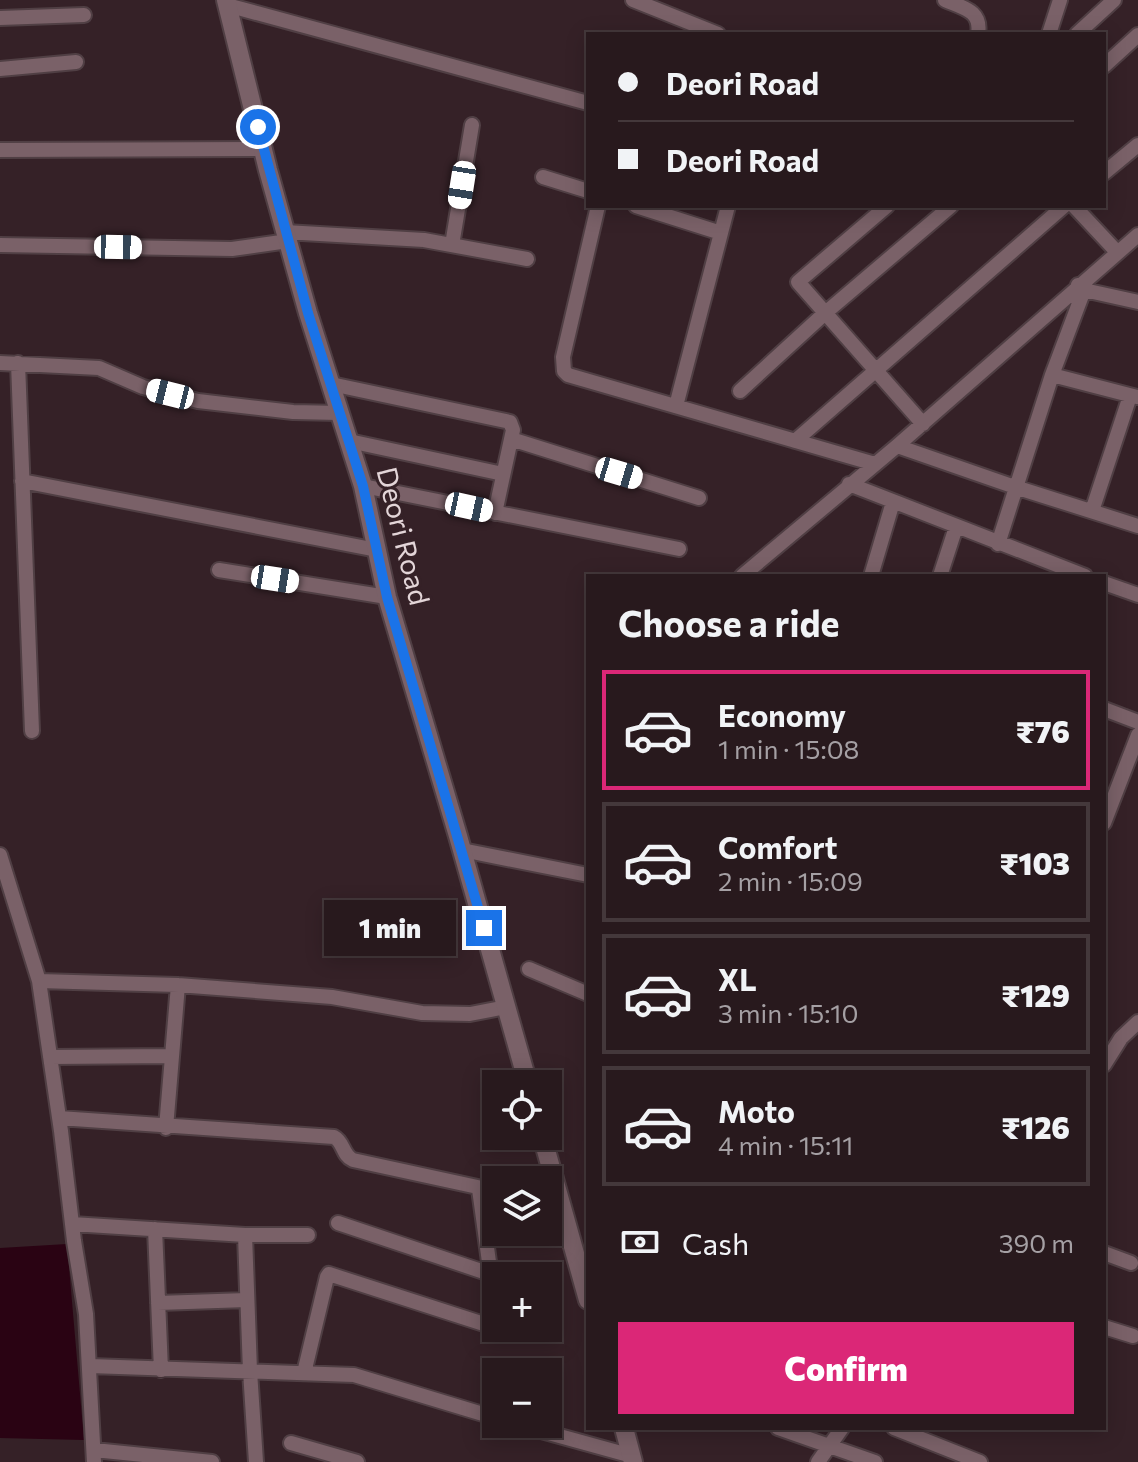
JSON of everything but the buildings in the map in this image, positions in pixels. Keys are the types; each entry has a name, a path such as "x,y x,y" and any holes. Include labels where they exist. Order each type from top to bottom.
{"street":[{"path":"633,0 713,32"},
{"path":"945,0 975,13 979,19 978,32"},
{"path":"1050,32 1060,0"},
{"path":"1079,32 1114,0"},
{"path":"226,2 586,102"},
{"name":"Deori Road","path":"226,2 287,236 363,486 387,597 524,1070"},
{"path":"0,18 84,15"},
{"path":"1106,64 1138,35"},
{"path":"0,69 76,62"},
{"path":"452,245 472,125"},
{"path":"1106,171 1138,145"},
{"path":"0,150 263,149"},
{"path":"543,177 586,190"},
{"path":"598,208 563,357 564,371 568,375 875,464"},
{"path":"642,208 721,233"},
{"path":"676,406 727,208"},
{"path":"885,208 799,280 799,284 923,424"},
{"path":"740,391 824,314 949,208"},
{"path":"795,441 1062,208"},
{"path":"1076,208 1117,252"},
{"path":"744,574 1081,288 1138,235"},
{"path":"0,245 232,249 287,236 424,240 527,259"},
{"path":"1081,288 1138,302"},
{"path":"998,544 1081,288"},
{"path":"0,363 99,368 143,387 198,401 293,412 340,413"},
{"path":"18,363 32,731"},
{"path":"1052,375 1134,397 1092,511"},
{"path":"331,384 508,420 513,430 495,513"},
{"path":"511,439 699,498"},
{"path":"349,441 503,474"},
{"path":"897,446 1138,526"},
{"path":"22,481 377,550"},
{"path":"849,484 1080,574"},
{"path":"363,486 679,549"},
{"path":"872,574 893,502"},
{"path":"941,574 956,527"},
{"path":"219,570 387,597"},
{"path":"1106,584 1138,595"},
{"path":"1106,710 1138,722"},
{"path":"1106,818 1138,735"},
{"path":"462,850 586,875"},
{"path":"0,855 39,981 86,1314 94,1456 212,1462"},
{"path":"529,969 586,993"},
{"path":"39,981 178,985 332,997 422,1013 470,1014 506,1007"},
{"path":"166,1128 178,985"},
{"path":"1106,1062 1121,1038 1138,1022"},
{"path":"50,1057 172,1056"},
{"path":"59,1118 166,1128 334,1137 353,1160 482,1189"},
{"path":"479,1189 488,1262"},
{"path":"562,1208 582,1256 586,1285"},
{"path":"338,1223 482,1271"},
{"path":"72,1224 245,1235 308,1235"},
{"path":"155,1229 161,1370"},
{"path":"245,1235 256,1462"},
{"path":"1106,1254 1131,1263"},
{"path":"304,1373 329,1274 482,1323"},
{"path":"158,1303 247,1300"},
{"path":"1106,1328 1133,1336"},
{"path":"90,1366 354,1375 482,1414"},
{"path":"625,1430 633,1459"},
{"path":"784,1430 875,1462"},
{"path":"818,1462 841,1430"},
{"path":"899,1430 980,1462"},
{"path":"562,1438 633,1459"},
{"path":"291,1443 357,1462"}],"shaded area":[{"path":"67,1244 84,1440 0,1438 0,1248"}],"route":[{"path":"258,127 308,313 363,486 387,597 484,928"}]}
